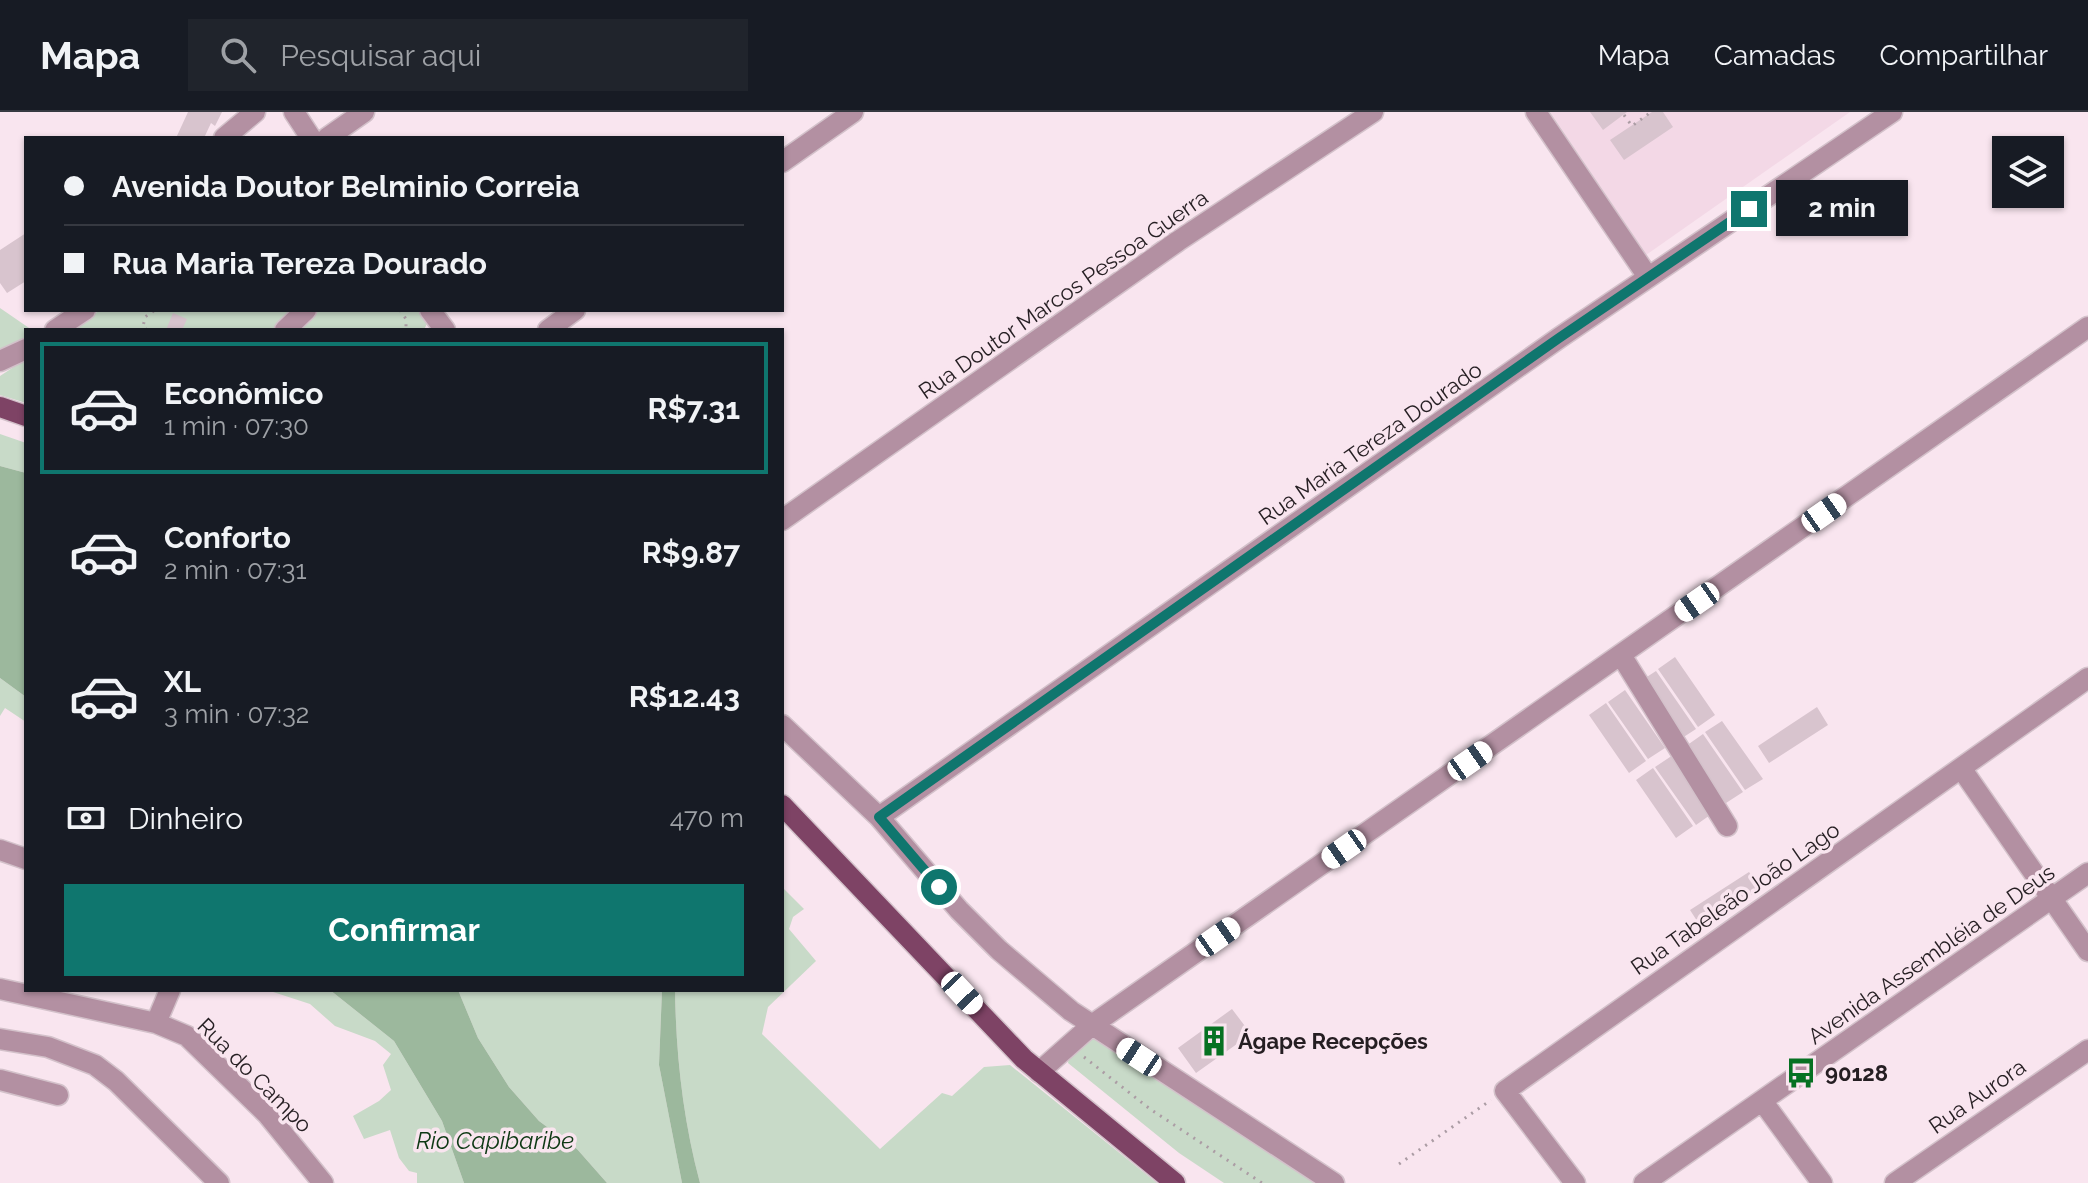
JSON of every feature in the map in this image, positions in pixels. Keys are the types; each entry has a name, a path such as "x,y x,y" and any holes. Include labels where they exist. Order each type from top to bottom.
{"main road":[{"path":"0,407 24,415"},
{"path":"784,807 1039,1072 1175,1183"}],"street":[{"path":"226,136 255,112"},
{"path":"294,112 310,136"},
{"path":"330,136 364,112"},
{"path":"784,161 853,112"},
{"name":"Rua Doutor Marcos Pessoa Guerra","path":"784,519 1178,241 1373,112"},
{"path":"1536,112 1648,277"},
{"name":"Rua Maria Tereza Dourado","path":"879,817 1878,116"},
{"path":"58,328 82,312"},
{"path":"287,328 304,312"},
{"path":"551,328 572,312"},
{"path":"1039,1072 1092,1025 2088,327"},
{"path":"0,361 24,350"},
{"path":"1621,655 1727,826"},
{"name":"Rua Tabeleão João Lago","path":"1505,1091 2088,678"},
{"path":"784,727 879,817 959,910 999,950 1092,1025 1334,1183"},
{"path":"1961,768 2088,951"},
{"path":"0,850 24,858"},
{"name":"Avenida Assembléia de Deus","path":"1644,1183 2088,873"},
{"name":"Rua do Campo","path":"0,989 156,1023 187,1036 267,1114 323,1183"},
{"path":"156,1023 169,992"},
{"path":"0,1039 48,1047 95,1065 219,1183"},
{"name":"Rua Aurora","path":"1895,1183 2088,1050"},
{"path":"0,1080 58,1095"},
{"path":"1505,1091 1575,1183"},
{"path":"1763,1102 1822,1183"}],"path":[{"path":"1624,115 1632,126 1651,112"},
{"path":"144,328 145,317 152,312"},
{"path":"1068,1045 1150,1109 1262,1183"},
{"path":"1399,1164 1505,1091"}],"shaded area":[{"path":"1550,112 1850,112 1646,255"},
{"path":"0,308 29,328 24,328 24,346 0,354"},
{"path":"97,312 432,313 425,328 73,328"},
{"path":"24,360 24,402 0,395 0,376"},
{"path":"0,434 24,442 24,472 0,466"},
{"path":"0,678 24,696 24,721 5,708 0,716"},
{"path":"784,889 804,909 793,917 789,929 816,961 784,992"},
{"path":"273,992 333,992 394,1041 442,1121 464,1183 417,1183 417,1173 409,1171 399,1158 390,1130 364,1139 353,1116 391,1090 383,1065 391,1054 375,1041 335,1026 310,1004"},
{"path":"459,992 662,992 659,1065 682,1183 607,1183 577,1149 539,1121 509,1087 478,1038"},
{"path":"675,992 784,992 768,1007 762,1034 880,1149 942,1093 952,1096 984,1067 1010,1065 1157,1183 700,1183 689,1135 677,1039"},
{"path":"1095,1034 1318,1183 1224,1183 1179,1153 1068,1063 1069,1057"}],"water":[{"path":"0,466 24,472 24,696 0,678"},
{"name":"Rio Capibaribe","path":"333,992 459,992 478,1038 509,1087 539,1121 577,1149 607,1183 464,1183 442,1121 394,1041"},
{"path":"662,992 675,992 682,1087 700,1183 682,1183 659,1065"}],"building":[{"path":"188,112 222,112 215,126 211,123 205,136 177,136"},
{"path":"1590,112 1627,112 1603,130"},
{"path":"1652,112 1663,112 1673,127 1624,160 1610,140"},
{"path":"24,234 24,282 7,293 0,283 0,250"},
{"path":"173,313 187,319 183,328 167,328"},
{"path":"1675,657 1715,715 1698,727 1658,669"},
{"path":"1656,671 1696,729 1679,740 1639,682"},
{"path":"1625,690 1665,748 1648,759 1608,702"},
{"path":"1606,703 1646,761 1629,773 1589,715"},
{"path":"1817,707 1828,725 1769,763 1758,746"},
{"path":"1722,721 1763,779 1745,790 1705,732"},
{"path":"1703,734 1743,792 1726,803 1686,746"},
{"path":"1673,755 1713,813 1696,825 1655,767"},
{"path":"1653,768 1693,826 1676,838 1636,780"},
{"path":"1749,872 1761,889 1701,927 1690,910"},
{"name":"Ágape Recepções","path":"1232,1009 1251,1034 1196,1073 1178,1048"}],"place":[{"name":"Ágape Recepções","path":"1214,1041"},
{"name":"90128","path":"1801,1073"}],"route":[{"path":"939,887 879,817 1559,338 1749,209"}]}
